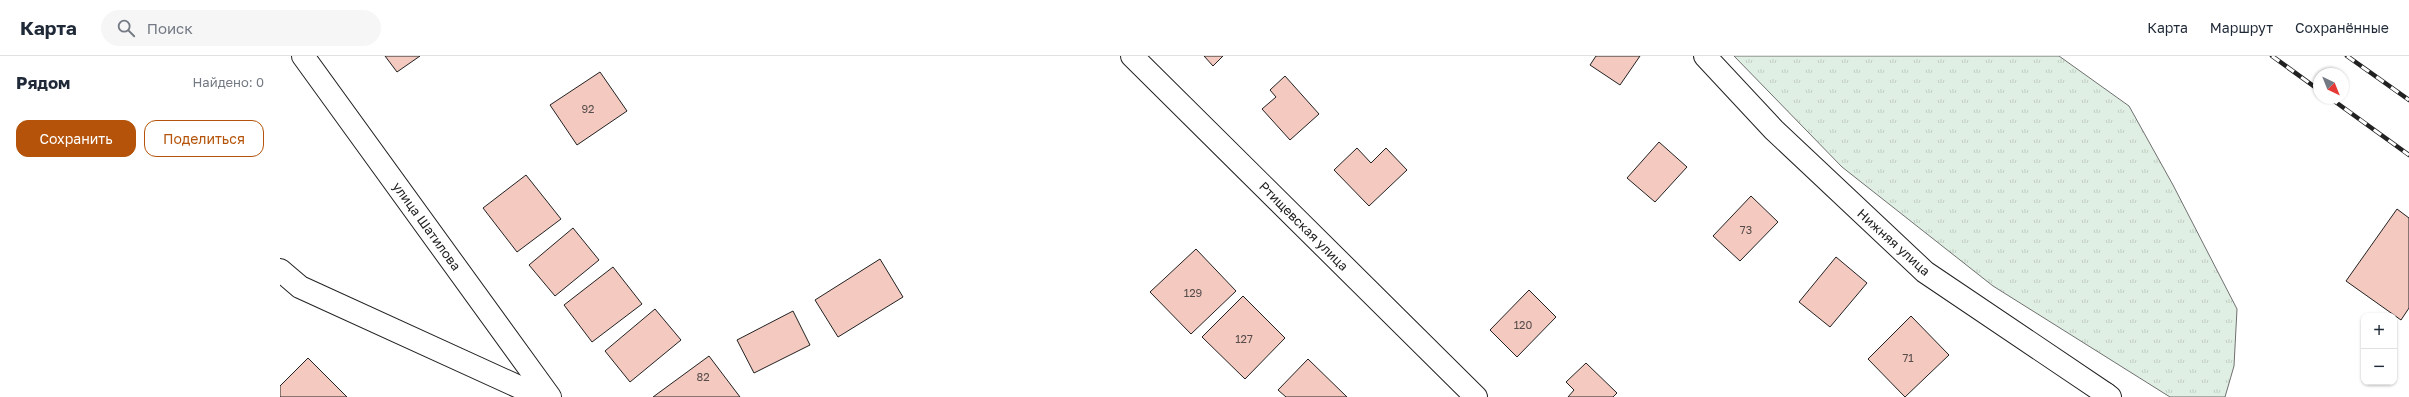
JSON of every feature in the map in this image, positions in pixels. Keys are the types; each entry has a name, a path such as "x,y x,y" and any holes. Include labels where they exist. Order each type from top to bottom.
{"street":[{"name":"улица Шатилова","path":"303,56 550,397"},
{"name":"Ртищевская улица","path":"1132,56 1476,397"},
{"name":"Нижняя улица","path":"1705,56 1774,130 1925,272 2106,396"},
{"path":"280,270 300,287 542,397"}],"green space":[{"path":"1734,56 2059,56 2129,106 2173,185 2237,309 2234,366 2225,397 2170,397 1993,286 1842,167"}],"building":[{"path":"385,56 420,56 397,72"},
{"path":"1204,56 1223,56 1213,66"},
{"path":"1596,56 1640,56 1620,85 1590,65"},
{"path":"600,72 627,111 577,145 550,105"},
{"path":"1285,76 1319,114 1290,140 1262,109 1276,97 1270,90"},
{"path":"1659,142 1687,167 1655,202 1627,178"},
{"path":"1357,148 1371,163 1386,148 1407,170 1369,206 1334,170"},
{"path":"526,175 561,219 517,252 483,208"},
{"path":"1751,196 1778,222 1740,261 1713,236"},
{"path":"2397,209 2409,218 2409,308 2401,320 2397,317 2397,313 2391,313 2346,281"},
{"path":"573,228 599,260 555,296 529,265"},
{"path":"1196,249 1236,291 1191,334 1150,292"},
{"path":"1836,257 1867,283 1830,327 1799,302"},
{"path":"880,259 903,297 838,337 815,300"},
{"path":"613,267 642,304 592,342 564,305"},
{"path":"1529,290 1556,317 1517,357 1490,330"},
{"path":"1243,296 1285,338 1245,379 1202,337"},
{"path":"655,309 681,340 630,382 605,351"},
{"path":"793,311 810,345 754,373 737,340"},
{"path":"1911,316 1949,355 1905,397 1868,359"},
{"path":"709,356 740,397 653,397"},
{"path":"308,358 347,397 280,397 280,386"},
{"path":"1308,359 1347,397 1286,397 1278,390"},
{"path":"1586,363 1617,393 1613,397 1568,397 1574,390 1566,382"}],"railway":[{"path":"2272,56 2313,86"},
{"path":"2347,56 2409,100"},
{"path":"2338,104 2409,155"}]}
